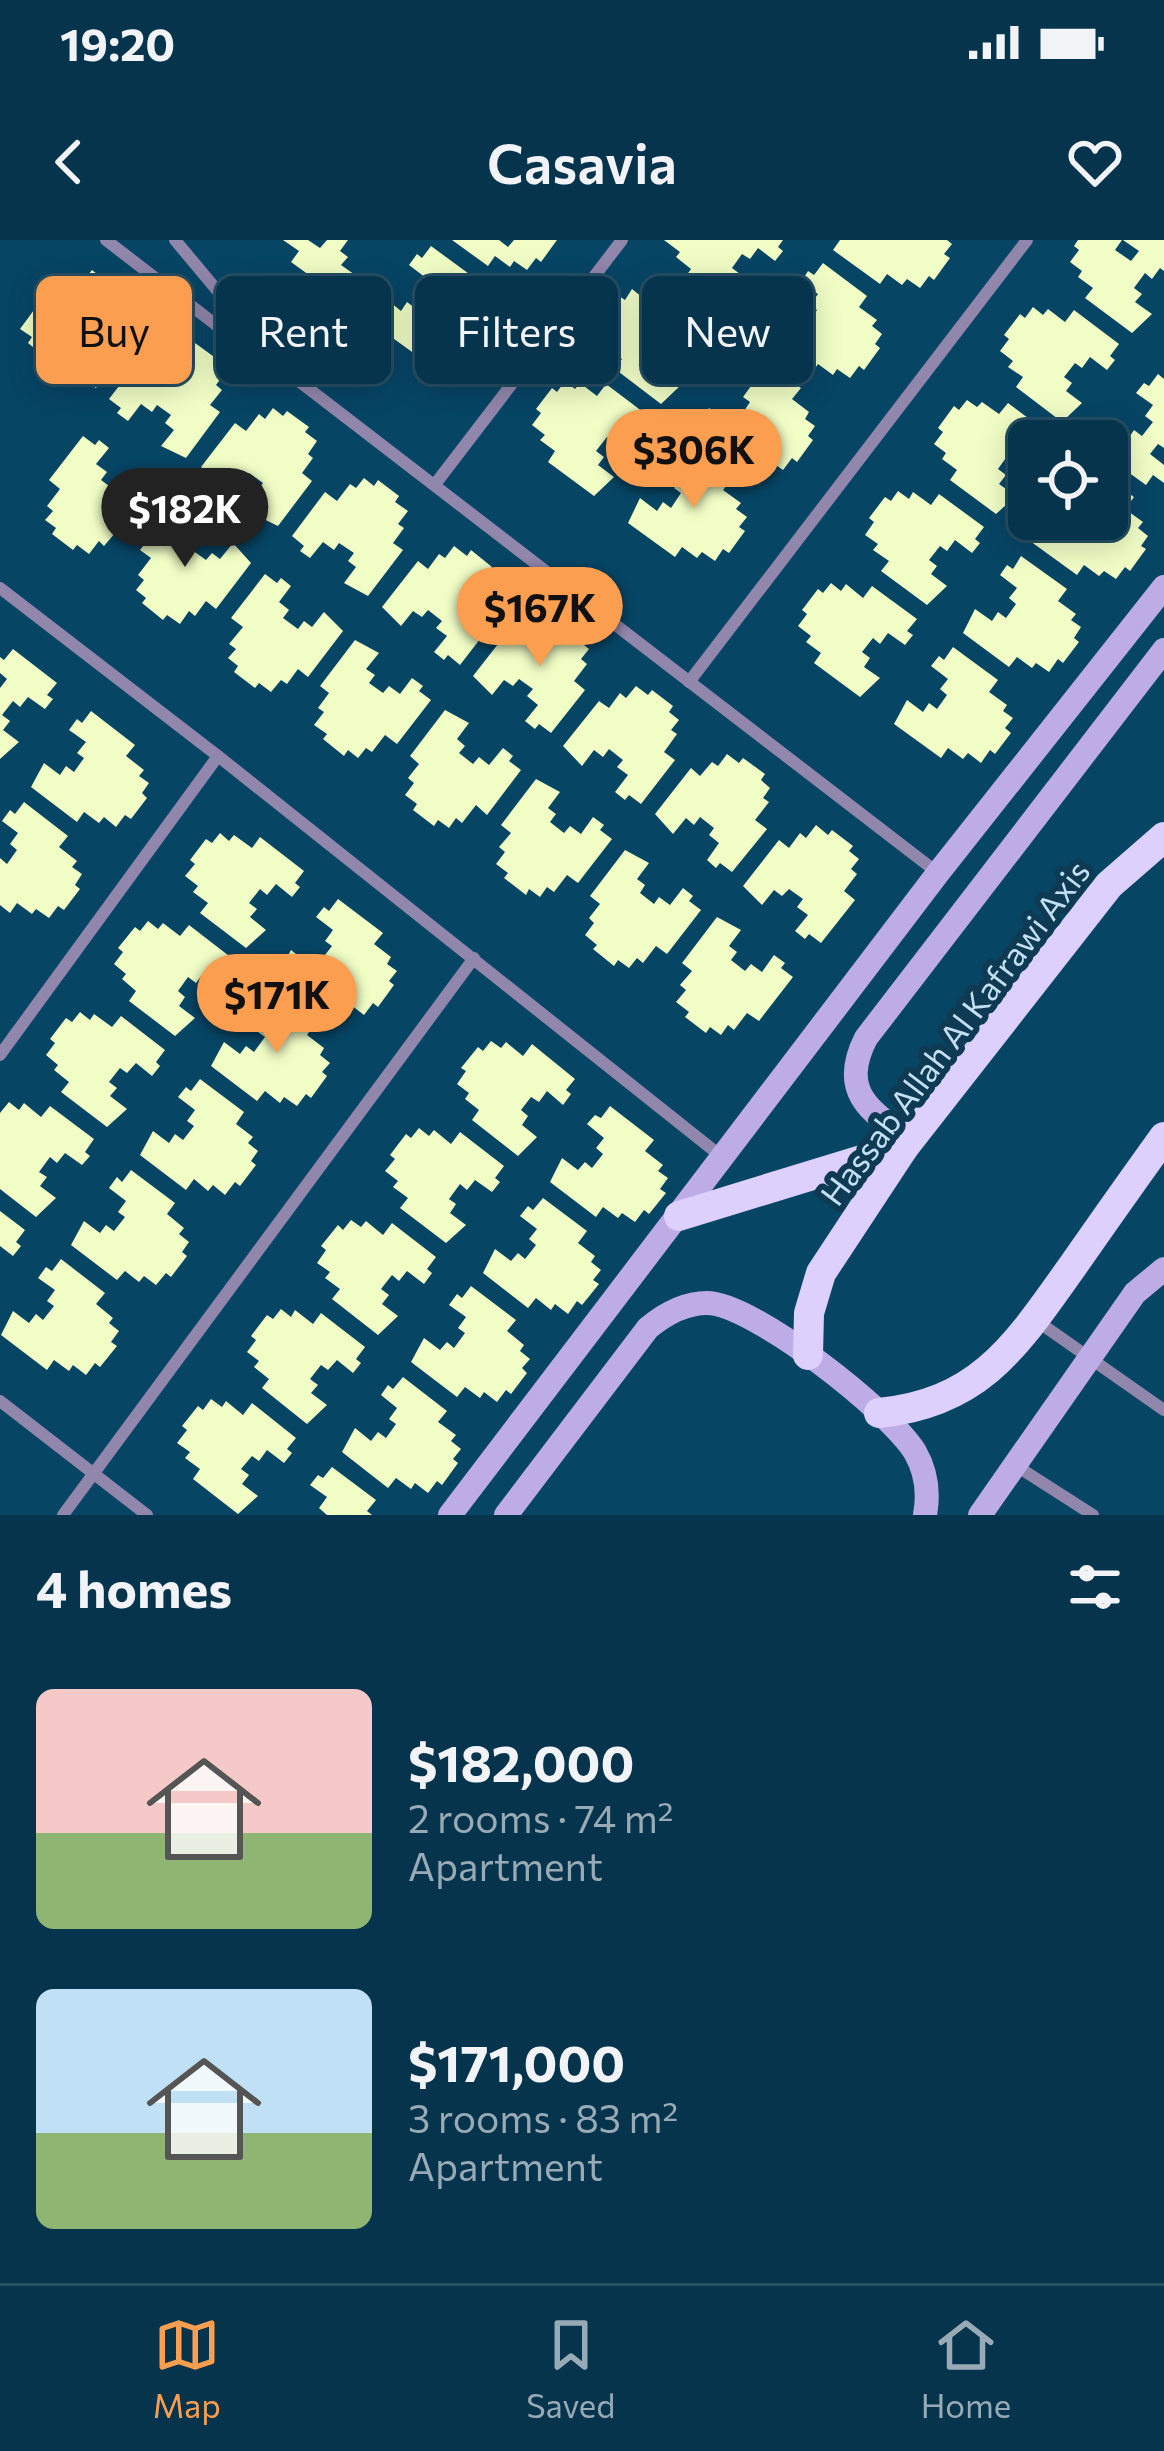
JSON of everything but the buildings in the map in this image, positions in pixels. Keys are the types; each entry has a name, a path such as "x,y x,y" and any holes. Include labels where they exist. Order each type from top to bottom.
{"main road":[{"name":"Hassab Allah Al Kafrawi Axis","path":"808,1354 809,1313 821,1273 908,1143 1109,885 1160,845"},
{"path":"879,1413 926,1406 969,1386 1005,1356 1164,1137"},
{"path":"679,1216 908,1143"}],"street":[{"path":"106,240 216,326"},
{"path":"175,240 216,289"},
{"path":"436,483 622,240"},
{"path":"689,682 1028,240"},
{"path":"304,384 938,873"},
{"path":"450,1515 938,873 1164,587"},
{"path":"0,588 722,1157"},
{"path":"908,1143 860,1095 856,1066 866,1038 1164,650"},
{"path":"0,1055 218,756"},
{"path":"63,1515 474,958"},
{"path":"980,1515 1135,1293 1164,1269"},
{"path":"506,1515 649,1328 675,1310 707,1303 739,1309 808,1354 901,1433 922,1466 926,1515"},
{"path":"1034,1319 1164,1410"},
{"path":"0,1401 147,1515"},
{"path":"1015,1465 1093,1515"}]}
